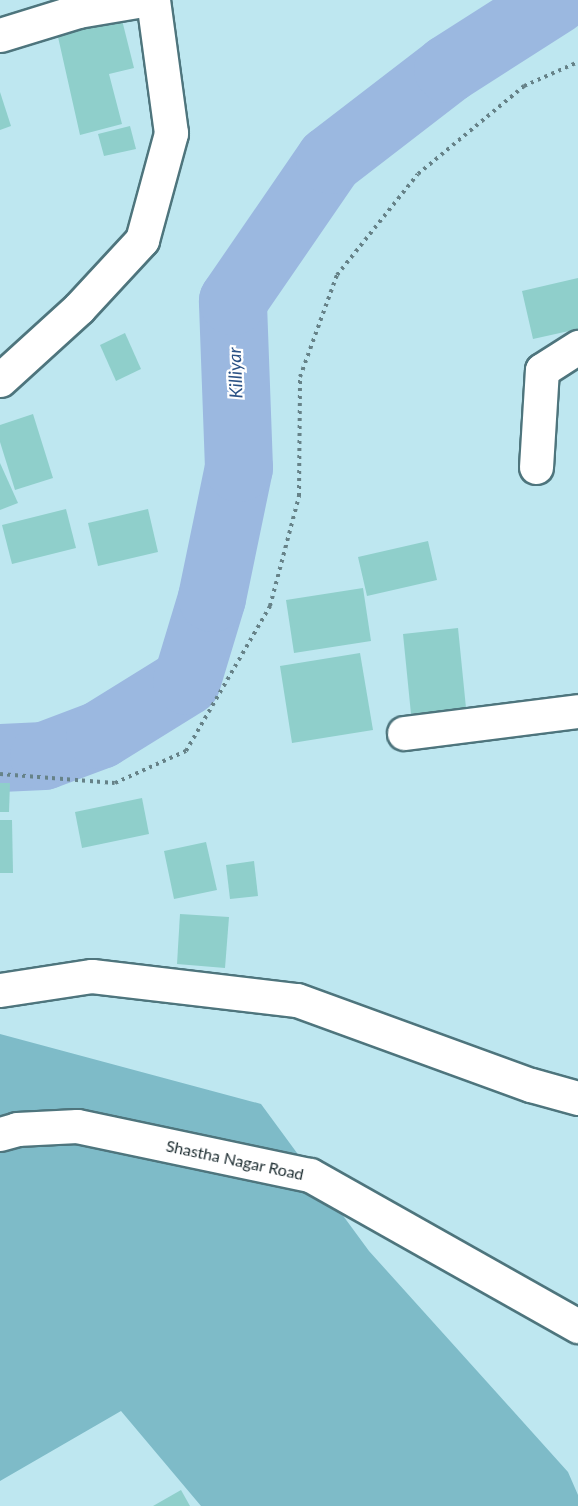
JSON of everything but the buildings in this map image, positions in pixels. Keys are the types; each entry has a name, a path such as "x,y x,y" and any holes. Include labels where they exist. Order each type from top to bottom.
{"street":[{"path":"0,35 78,11 143,0"},
{"path":"0,380 79,308 141,240 171,133 153,0"},
{"path":"536,467 542,370 578,347"},
{"path":"404,733 578,711"},
{"path":"0,990 92,976 297,1000 531,1085 578,1098"},
{"name":"Shastha Nagar Road","path":"0,1134 17,1129 77,1126 310,1175 578,1326"}],"path":[{"path":"0,774 115,783 186,751 270,606 299,496 300,377 337,275 418,174 524,86 578,62"}],"shaded area":[{"path":"0,1034 261,1104 369,1251 568,1472 578,1495 578,1506 201,1506 121,1411 0,1481"}],"waterway":[{"name":"Killiyar","path":"0,758 44,756 100,735 187,681 212,598 239,468 233,301 330,160 448,69 556,0"}]}
